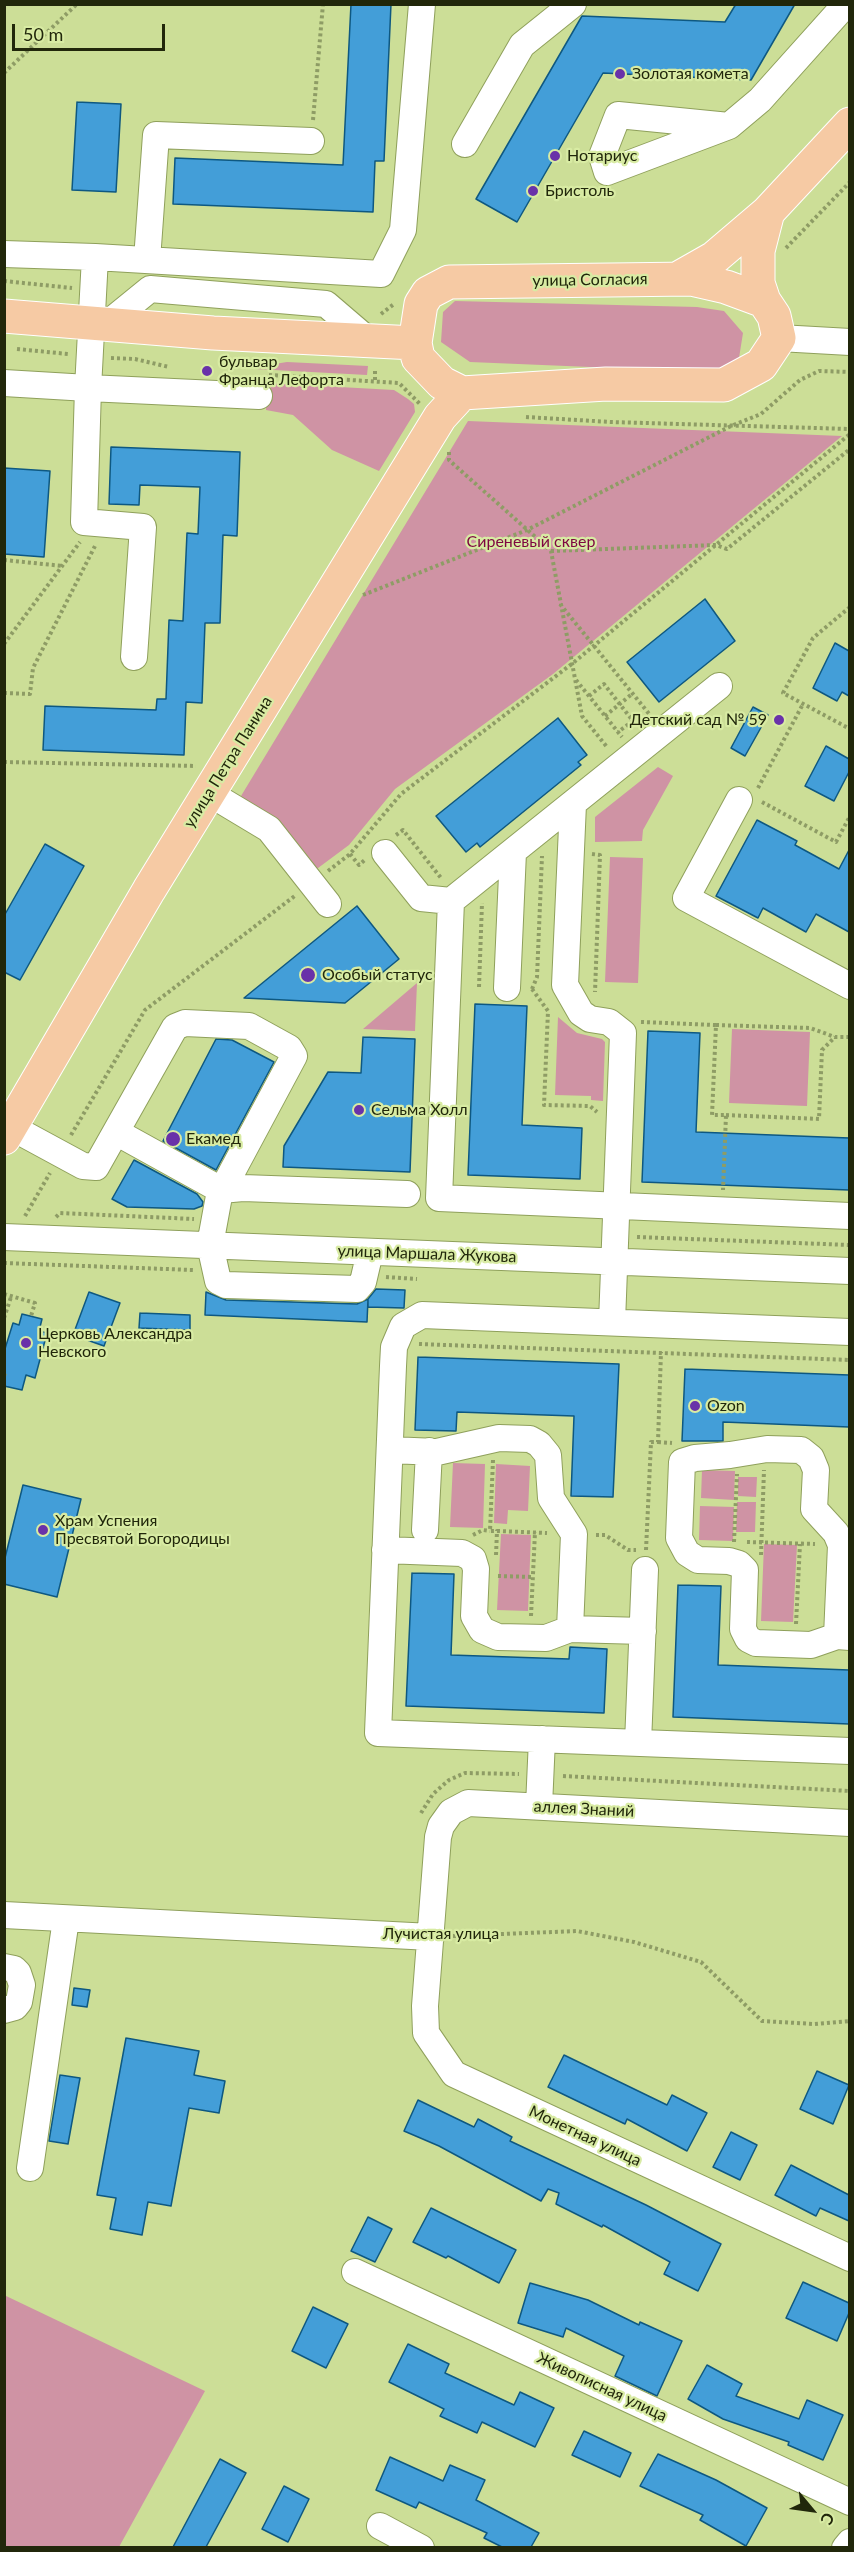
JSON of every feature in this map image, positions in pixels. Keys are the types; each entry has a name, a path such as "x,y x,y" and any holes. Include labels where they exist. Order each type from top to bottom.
{"main road":[{"path":"677,279 714,258 768,212 849,124"},
{"path":"4,316 213,333 372,355 415,344 418,358 442,383 462,393 606,384 724,385 761,365 778,338 774,316 764,301 758,284 758,251 768,212"},
{"name":"улица Согласия","path":"415,344 421,304 428,293 449,282 691,279 726,287 764,301"},
{"name":"улица Петра Панина","path":"8,1132 149,890 208,779 320,611 432,429 462,393"}],"street":[{"path":"4,254 95,257 381,274 403,230 422,4"},
{"path":"465,144 522,45 573,4"},
{"path":"729,126 760,100 846,4"},
{"path":"147,260 156,135 311,141"},
{"path":"95,257 100,323 88,388 84,522 143,527 134,657"},
{"path":"778,338 849,342"},
{"path":"4,383 259,396"},
{"path":"719,686 452,902 440,1198 849,1216"},
{"path":"208,779 269,829 313,882 328,904"},
{"path":"739,800 686,898 849,986"},
{"path":"573,804 565,985 581,1013 594,1020 609,1022 623,1033 612,1323"},
{"path":"507,988 513,852"},
{"path":"385,854 421,898 452,902"},
{"path":"8,1132 83,1166 96,1167 171,1033 179,1024 249,1026 289,1048 294,1056 221,1190 210,1245 217,1277 221,1284 357,1289 363,1282 370,1252"},
{"path":"116,1132 221,1190 243,1188 407,1194"},
{"name":"улица Маршала Жукова","path":"12,1237 849,1271"},
{"path":"849,1332 422,1315 403,1326 395,1343 378,1733 849,1751"},
{"path":"390,1450 437,1452 494,1439 530,1439 539,1444 548,1455 551,1498 574,1534 570,1629"},
{"path":"765,1449 801,1450 811,1458 816,1470 814,1509 836,1533 841,1545 843,1637 811,1645 756,1643 748,1639 743,1629 745,1570 739,1564 729,1561 698,1560 687,1552 679,1538 682,1462 695,1458 765,1449"},
{"path":"425,1530 429,1451"},
{"path":"386,1550 462,1553 473,1559 476,1569 474,1616 482,1629 498,1636 546,1638 570,1629 643,1631"},
{"path":"638,1743 645,1570"},
{"path":"539,1806 542,1739"},
{"name":"аллея Знаний","path":"431,1938 438,1837 441,1826 451,1812 468,1803 849,1823"},
{"name":"Лучистая улица","path":"4,1915 431,1938"},
{"path":"30,2168 66,1919"},
{"name":"Монетная улица","path":"431,1938 425,2006 426,2033 454,2074 849,2259"},
{"path":"4,1967 14,1969 18,1973 22,1985 19,2002 15,2007 4,2010"},
{"name":"Живописная улица","path":"355,2272 849,2502"},
{"path":"380,2526 420,2547"},
{"path":"845,2547 849,2542"}],"path":[{"path":"4,73 77,4"},
{"path":"311,141 323,4"},
{"path":"784,251 849,182"},
{"path":"16,349 72,354"},
{"path":"372,355 375,380"},
{"path":"320,611 527,530 731,426 761,414 800,380 819,371 849,372"},
{"path":"517,417 849,429"},
{"path":"432,429 449,439 449,460 551,551 582,716 628,759"},
{"path":"4,1263 17,1263 12,1237 145,1010 350,854 401,794 573,663 849,434"},
{"path":"551,551 716,545 727,549 849,449"},
{"path":"4,644 64,566 100,524"},
{"path":"4,693 30,694 33,668 100,524"},
{"path":"4,560 64,566"},
{"path":"560,603 663,731"},
{"path":"849,607 813,638 783,693 849,729"},
{"path":"575,679 618,732 628,759"},
{"path":"589,696 604,684 633,721 618,732"},
{"path":"605,716 632,693"},
{"path":"803,704 753,797 836,842 849,816"},
{"path":"4,762 208,779"},
{"path":"543,827 537,977 532,989 548,1011 544,1105 590,1107"},
{"path":"571,854 600,855 594,1020"},
{"path":"479,987 483,875"},
{"path":"638,1033 638,1022 810,1028 835,1036 849,1037"},
{"path":"716,1025 712,1115 819,1119 822,1050 835,1036"},
{"path":"723,1194 726,1115"},
{"path":"615,1236 849,1245"},
{"path":"4,1294 35,1303 32,1316"},
{"path":"4,1318 10,1297"},
{"path":"663,1324 658,1442 651,1442 646,1550 687,1552"},
{"path":"395,1343 849,1360"},
{"path":"490,1531 494,1439"},
{"path":"760,1566 765,1449"},
{"path":"737,1473 734,1542 841,1545"},
{"path":"483,1530 605,1535 628,1550"},
{"path":"495,1586 497,1531"},
{"path":"522,1615 532,1616 535,1532"},
{"path":"787,1627 796,1627 800,1544"},
{"path":"495,1576 533,1577"},
{"name":"Лучистая улица","path":"431,1938 578,1931 634,1942 701,1962 762,2021 814,2024 849,2021"}],"green space":[{"path":"455,301 697,307 724,311 743,333 739,358 711,372 470,362 441,342 443,312"},
{"path":"287,362 368,366 367,375 255,369"},
{"path":"267,383 394,390 414,404 415,412 379,471 332,450 293,415 266,410"},
{"name":"Сиреневый сквер","path":"468,421 842,436 553,674 395,789 349,845 314,871 277,822 241,796"},
{"path":"658,767 673,776 643,830 642,841 595,842 595,817"},
{"path":"610,857 643,858 638,983 605,982"},
{"path":"417,983 415,1031 363,1029"},
{"path":"558,1017 577,1033 602,1039 605,1042 603,1101 591,1100 591,1096 555,1095"},
{"path":"732,1029 810,1032 807,1106 729,1103"},
{"path":"453,1463 485,1464 483,1528 450,1527"},
{"path":"496,1464 530,1466 528,1511 508,1510 507,1524 494,1523"},
{"path":"702,1470 735,1471 734,1500 701,1498"},
{"path":"738,1477 757,1477 756,1497 738,1496"},
{"path":"737,1502 756,1502 755,1532 736,1532"},
{"path":"700,1506 734,1507 733,1541 699,1540"},
{"path":"501,1534 531,1535 528,1611 497,1610"},
{"path":"764,1544 797,1545 793,1622 761,1621"},
{"path":"4,2295 205,2391 119,2547 5,2547"}],"building":[{"path":"351,4 391,4 384,161 375,161 373,212 173,204 175,158 343,165"},
{"path":"736,4 795,4 751,80 603,73 517,222 476,199 582,16 725,22"},
{"path":"77,102 121,104 116,192 72,190"},
{"path":"111,447 240,452 237,536 223,535 220,623 205,623 202,703 186,702 184,755 43,750 45,706 156,710 157,699 166,699 169,620 183,621 187,533 198,534 200,487 140,485 139,505 109,504"},
{"path":"4,468 50,471 44,557 4,554"},
{"path":"705,599 735,641 659,702 627,662"},
{"path":"835,643 849,651 849,696 842,692 837,701 813,688"},
{"path":"753,707 768,715 745,756 731,748"},
{"path":"558,718 587,755 578,762 581,765 480,847 477,843 466,852 436,816"},
{"path":"826,746 849,759 849,772 834,801 805,786"},
{"path":"757,820 797,841 795,845 839,869 849,850 849,932 816,914 806,932 763,908 758,918 716,896"},
{"path":"45,844 84,866 20,980 4,972 4,916"},
{"path":"357,906 399,959 345,1003 244,998"},
{"path":"475,1004 527,1006 522,1125 582,1128 580,1179 468,1175"},
{"path":"648,1031 700,1033 696,1132 849,1138 849,1190 642,1182"},
{"name":"Сельма Холл","path":"363,1037 415,1039 410,1172 283,1167 284,1146 328,1072 361,1073"},
{"path":"216,1039 232,1040 274,1062 216,1170 163,1141"},
{"path":"134,1160 197,1194 203,1202 202,1206 194,1209 127,1207 112,1199"},
{"path":"376,1289 405,1290 404,1308 368,1307 368,1299"},
{"path":"89,1292 120,1303 104,1346 73,1335"},
{"path":"206,1292 226,1300 357,1304 368,1299 367,1322 205,1315"},
{"path":"140,1313 190,1315 190,1330 139,1328"},
{"name":"Церковь Александра Невского","path":"22,1314 42,1319 39,1331 47,1333 35,1378 26,1375 22,1390 4,1386 4,1352 13,1323 19,1325"},
{"path":"418,1357 619,1364 613,1497 571,1496 574,1416 457,1412 456,1431 415,1430"},
{"path":"685,1369 849,1375 849,1427 723,1422 723,1441 682,1441"},
{"name":"Храм Успения Пресвятой Богородицы","path":"23,1485 81,1499 57,1597 4,1584 4,1562"},
{"path":"412,1573 454,1574 451,1655 569,1659 570,1647 607,1649 604,1713 406,1706"},
{"path":"678,1585 721,1586 718,1665 849,1670 849,1724 673,1717"},
{"path":"74,1988 90,1990 87,2007 72,2005"},
{"path":"126,2038 199,2051 194,2075 225,2081 219,2113 189,2108 171,2206 148,2202 142,2235 110,2229 116,2198 97,2195"},
{"path":"564,2055 667,2105 672,2095 707,2113 687,2151 627,2119 625,2124 548,2087"},
{"path":"817,2071 849,2085 833,2124 800,2109"},
{"path":"60,2075 80,2078 68,2144 49,2141"},
{"path":"418,2100 474,2127 478,2119 512,2137 510,2141 646,2205 721,2244 698,2291 664,2274 670,2262 603,2225 602,2227 556,2204 559,2193 548,2189 541,2201 439,2146 404,2131"},
{"path":"731,2132 757,2145 740,2180 713,2167"},
{"path":"791,2165 849,2195 849,2221 820,2208 816,2216 775,2195"},
{"path":"431,2208 516,2250 499,2283 448,2256 446,2258 413,2242"},
{"path":"368,2217 392,2229 375,2262 351,2251"},
{"path":"803,2282 849,2303 849,2313 837,2341 786,2318"},
{"path":"530,2283 588,2300 639,2325 640,2322 682,2341 657,2396 615,2376 624,2356 566,2328 563,2337 518,2323"},
{"path":"313,2307 348,2324 326,2368 292,2351"},
{"path":"408,2344 449,2364 445,2373 514,2405 520,2392 554,2408 535,2447 482,2422 477,2433 440,2416 444,2409 389,2382"},
{"path":"707,2365 742,2384 736,2396 799,2419 807,2400 843,2415 823,2460 788,2445 789,2442 723,2419 688,2399"},
{"path":"584,2431 631,2453 620,2477 572,2455"},
{"path":"658,2454 716,2480 767,2508 746,2546 700,2520 703,2515 640,2486"},
{"path":"390,2457 443,2481 450,2465 485,2480 476,2500 539,2533 531,2547 502,2547 484,2538 487,2533 419,2502 416,2508 376,2490"},
{"path":"220,2459 246,2473 206,2547 173,2547"},
{"path":"284,2486 309,2499 288,2542 262,2529"}],"place":[{"name":"Золотая комета","path":"620,74"},
{"name":"Нотариус","path":"555,156"},
{"name":"Бристоль","path":"533,191"},
{"name":"бульвар Франца Лефорта","path":"207,371"},
{"name":"Детский сад № 59","path":"779,720"},
{"name":"Особый статус","path":"308,975"},
{"name":"Сельма Холл","path":"359,1110"},
{"name":"Екамед","path":"173,1139"},
{"name":"Церковь Александра Невского","path":"26,1343"},
{"name":"Ozon","path":"695,1406"},
{"name":"Храм Успения Пресвятой Богородицы","path":"43,1530"}]}
